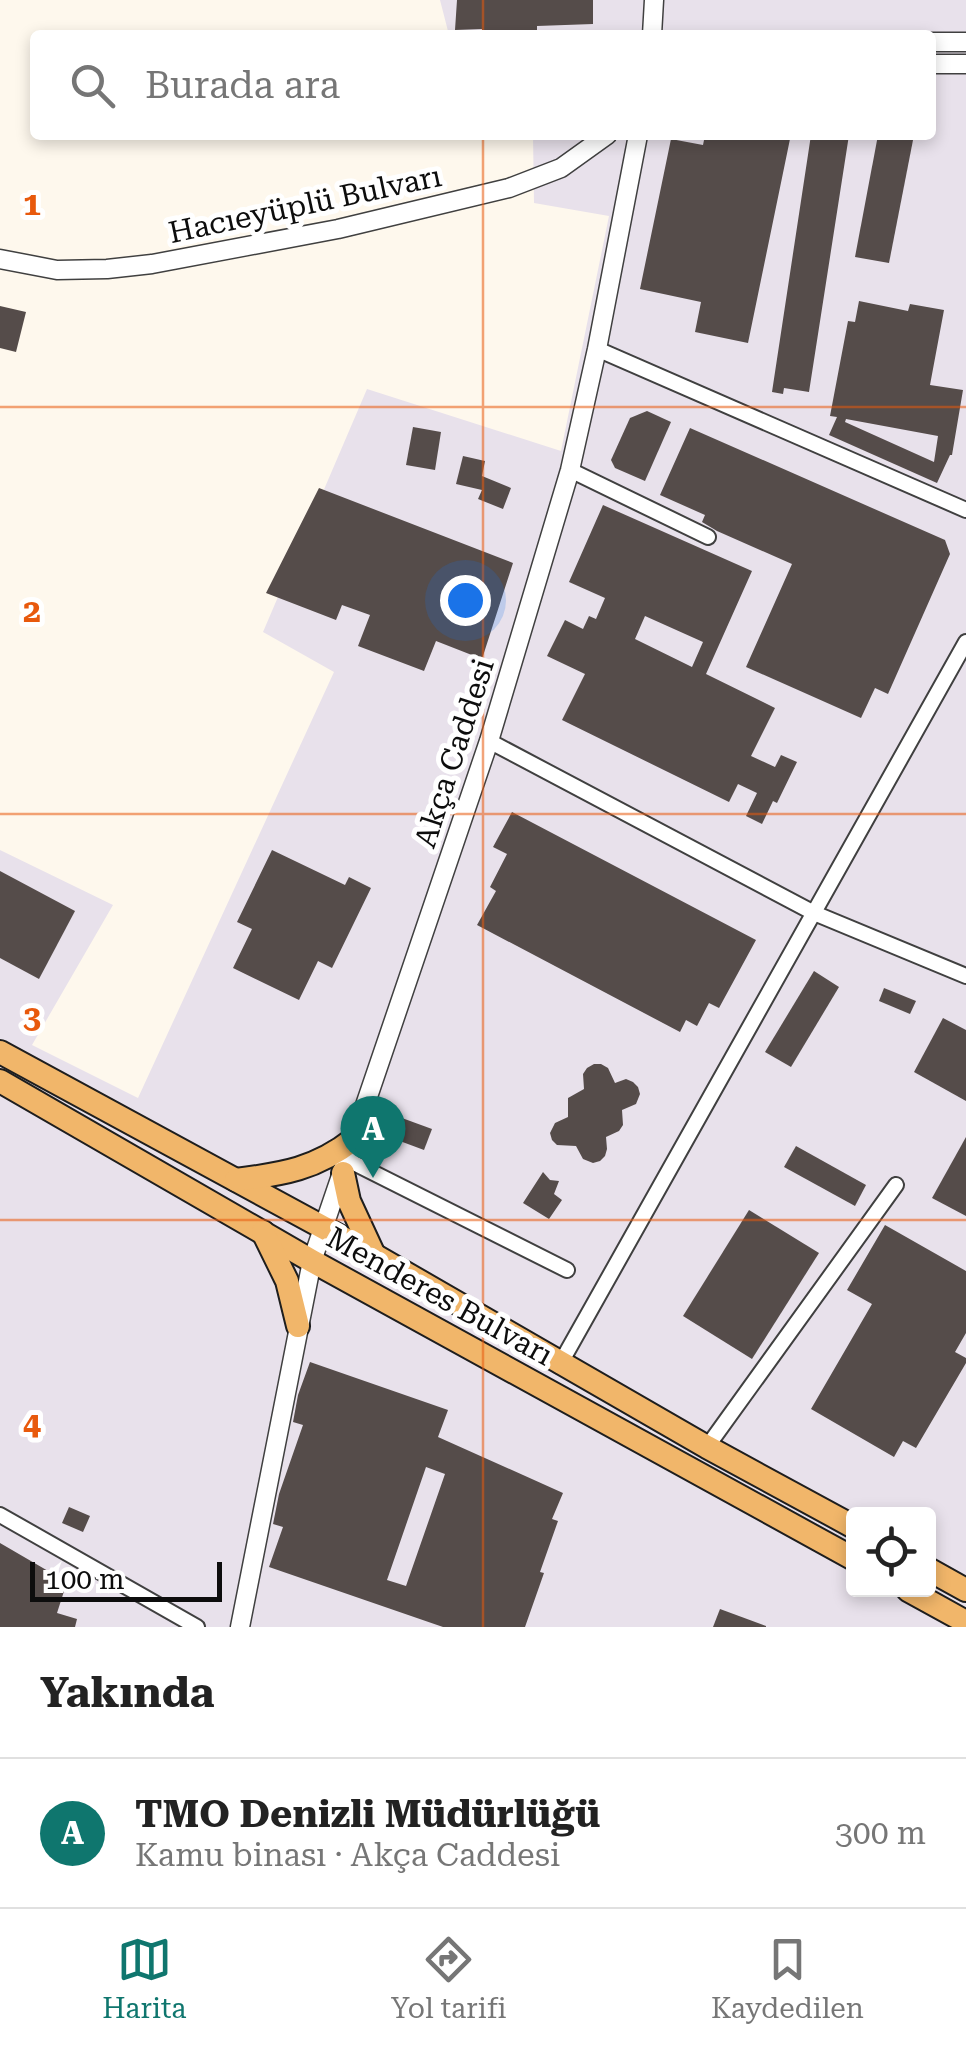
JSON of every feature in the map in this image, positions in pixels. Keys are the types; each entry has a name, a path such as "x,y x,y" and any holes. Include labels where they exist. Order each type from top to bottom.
{"main road":[{"name":"Menderes Bulvarı","path":"0,1052 236,1180 318,1243 846,1554"},
{"path":"0,1081 184,1171 558,1367"},
{"name":"Menderes Bulvarı","path":"0,1081 263,1232 374,1255 558,1367 846,1523"},
{"path":"236,1180 278,1174 344,1156 356,1218 374,1255"},
{"path":"263,1232 287,1281 298,1326"},
{"path":"936,1573 966,1590"},
{"path":"921,1597 966,1622"}],"street":[{"path":"652,30 654,0"},
{"path":"936,42 966,42"},
{"path":"936,64 966,64"},
{"name":"Hacıeyüplü Bulvarı","path":"0,259 57,270 107,270 338,229 510,188 562,168 600,140"},
{"name":"Akça Caddesi","path":"240,1627 298,1326 318,1243 344,1156 488,742 570,470 598,349 637,140"},
{"path":"598,349 966,510"},
{"path":"570,470 708,536"},
{"path":"558,1367 966,642"},
{"path":"488,742 814,912 966,976"},
{"path":"344,1156 567,1270"},
{"path":"707,1447 896,1185"},
{"path":"0,1515 197,1627"}],"shaded area":[{"path":"440,0 966,0 966,1627 0,1627 0,850 113,905 32,1045 138,1098 334,672 263,632 367,389 561,451 609,216 534,203 533,140 936,140 936,30 448,30"}],"building":[{"path":"457,0 593,0 593,24 537,26 537,30 455,30"},
{"path":"671,140 703,145 704,140 790,140 748,343 695,332 701,302 640,289"},
{"path":"810,140 848,140 809,392 784,388 783,394 772,392"},
{"path":"877,140 913,140 889,263 855,257"},
{"path":"859,301 908,311 910,304 944,310 930,385 963,390 952,455 937,483 829,435 837,417 830,416 848,321 855,322","holes":["846,419 938,436 934,462 845,422"]},
{"path":"0,306 26,312 16,352 0,348"},
{"path":"647,411 671,422 645,481 615,468 611,460 630,418"},
{"path":"413,427 441,432 435,470 406,465"},
{"path":"690,428 945,540 950,554 888,694 875,688 861,718 746,667 792,564 717,531 702,522 705,515 660,495"},
{"path":"463,456 485,461 482,476 511,488 503,509 478,499 482,490 456,484"},
{"path":"319,488 513,563 482,659 436,641 424,671 358,646 370,615 342,605 336,620 266,593"},
{"path":"603,505 752,571 706,674 775,708 751,756 775,767 781,755 797,762 762,824 746,816 757,793 738,784 729,802 562,720 585,674 547,656 565,620 583,629 589,616 596,619 605,598 569,582","holes":["645,616 703,642 692,667 635,639"]},
{"path":"512,812 756,940 719,1008 709,1003 697,1026 686,1020 680,1032 477,925 496,891 490,887 507,854 493,847"},
{"path":"272,850 345,885 349,877 371,888 332,968 318,961 299,1000 233,968 252,929 237,922"},
{"path":"0,871 75,911 39,979 0,958"},
{"path":"814,971 839,987 791,1067 765,1052"},
{"path":"884,988 916,1001 910,1014 879,1001"},
{"path":"943,1018 966,1030 966,1101 914,1072"},
{"path":"594,1064 608,1068 615,1083 626,1079 633,1082 640,1094 636,1104 622,1110 623,1125 619,1131 606,1137 605,1156 593,1163 583,1159 576,1146 557,1145 550,1133 555,1123 568,1117 568,1098 584,1089 583,1074"},
{"path":"380,1110 432,1129 424,1150 373,1131"},
{"path":"966,1137 966,1216 932,1198"},
{"path":"796,1146 866,1185 855,1206 784,1167"},
{"path":"543,1172 550,1180 559,1181 554,1194 562,1200 549,1219 523,1203"},
{"path":"749,1210 819,1253 752,1359 683,1316"},
{"path":"885,1225 966,1271 966,1333 955,1352 966,1358 966,1363 916,1448 903,1441 894,1457 811,1409 872,1304 847,1290"},
{"path":"310,1362 448,1410 438,1437 563,1493 552,1519 558,1521 540,1572 544,1573 525,1627 443,1627 269,1567 283,1527 273,1524 279,1494 303,1425 293,1422","holes":["426,1467 445,1474 406,1586 387,1580"]},
{"path":"69,1507 90,1516 83,1532 62,1523"},
{"path":"0,1543 67,1582 57,1613 77,1619 75,1627 0,1627"},
{"path":"720,1609 766,1626 766,1627 713,1627"}],"place":[{"name":"TMO Denizli Müdürlüğü","path":"373,1178"}]}
